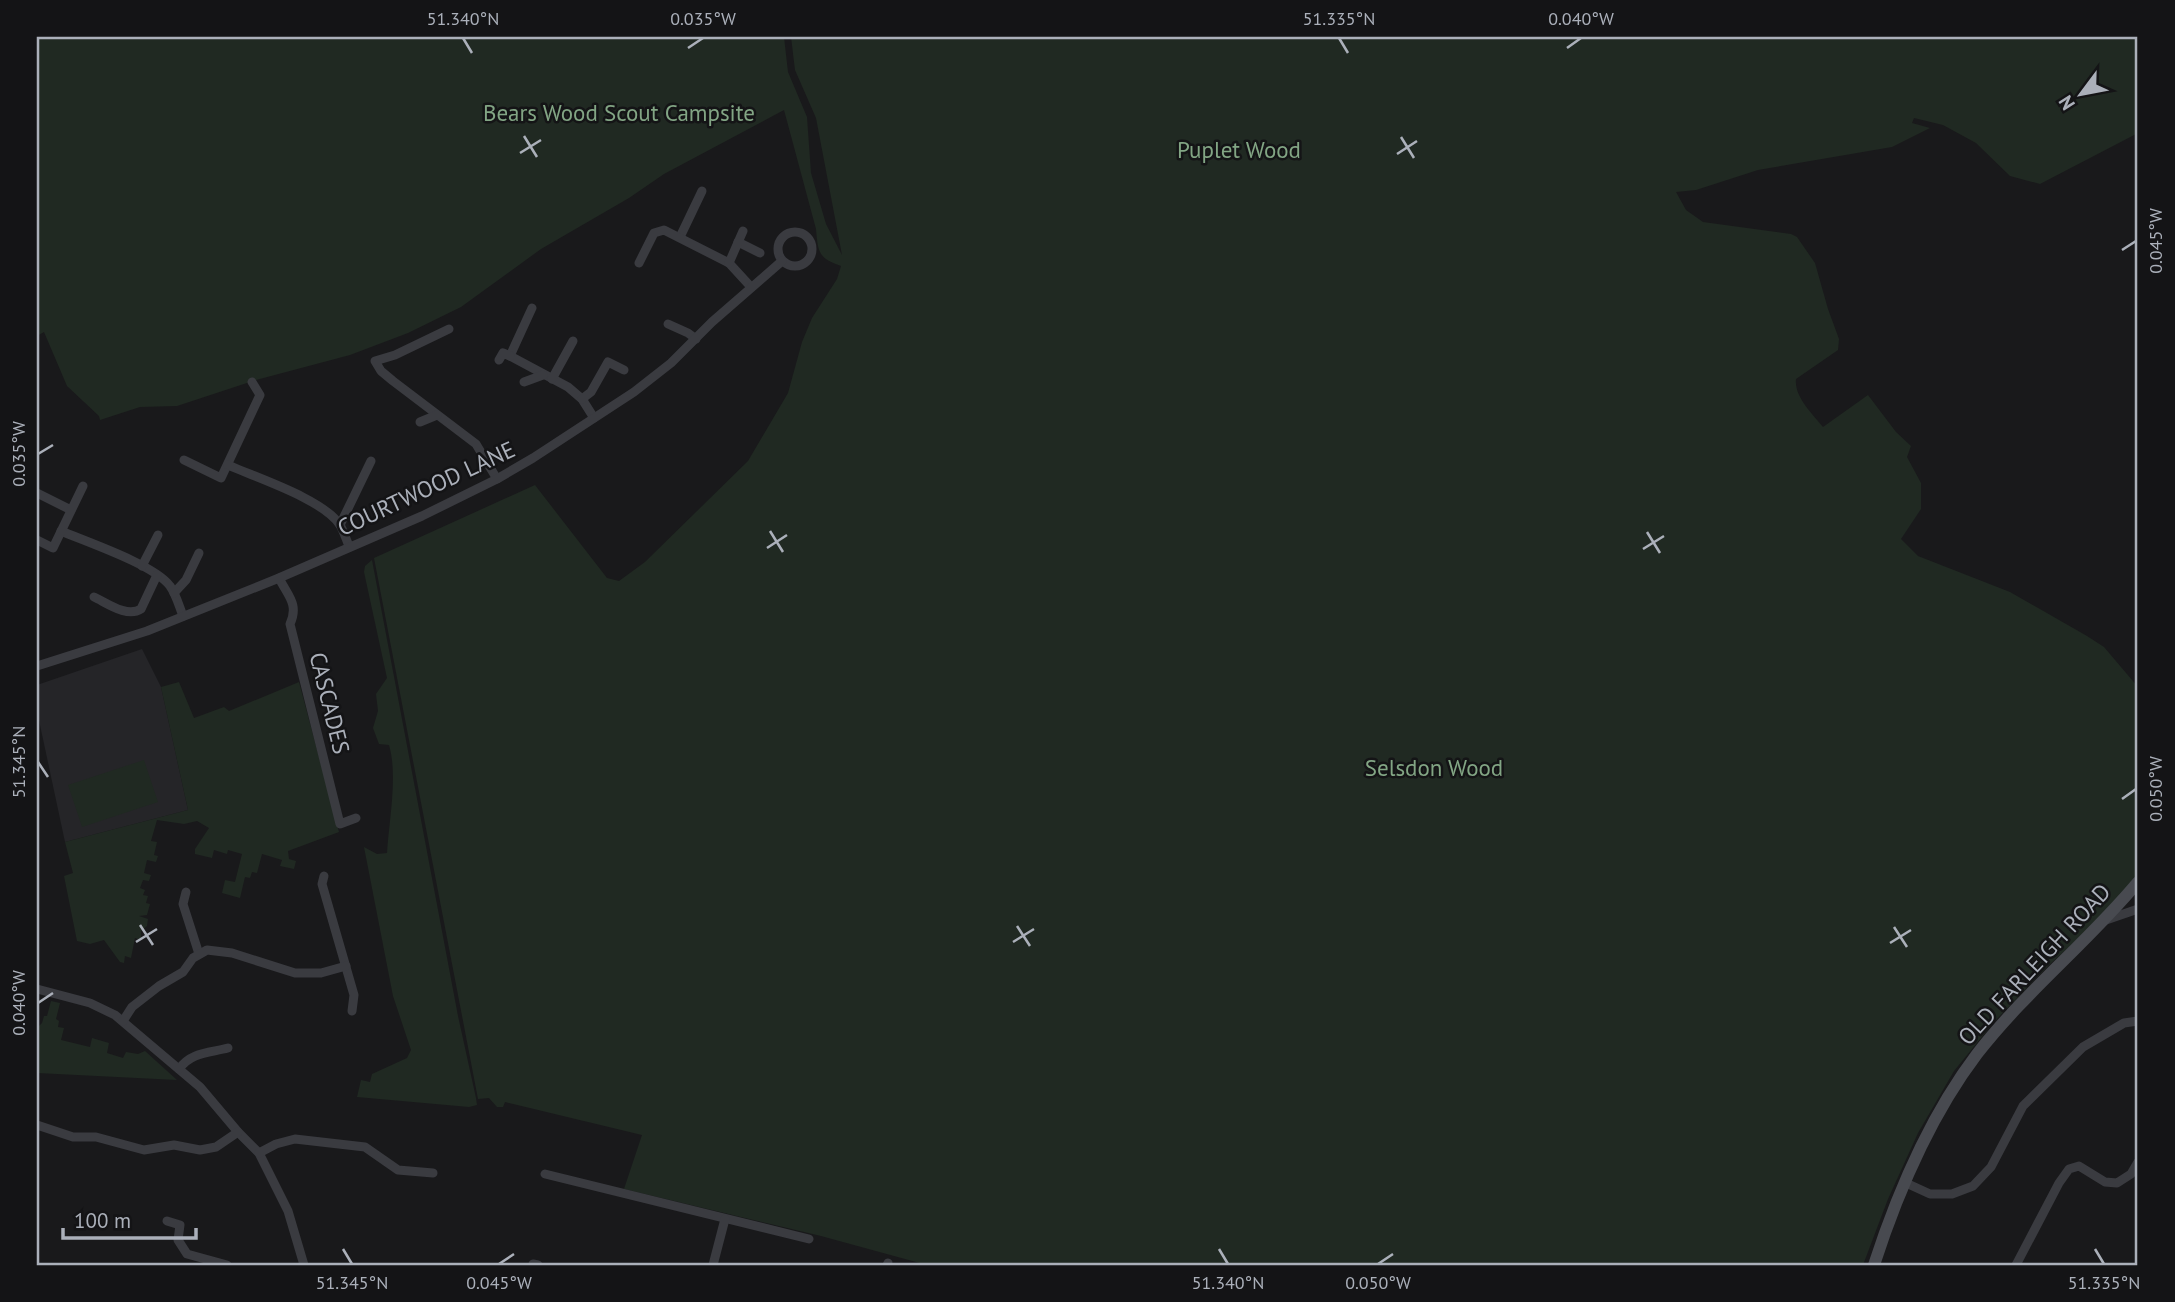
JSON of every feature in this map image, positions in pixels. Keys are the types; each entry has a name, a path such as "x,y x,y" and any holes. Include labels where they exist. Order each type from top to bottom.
{"street":[{"path":"680,237 702,191"},
{"path":"639,263 654,233 664,230 729,262 751,287"},
{"path":"729,262 743,231"},
{"path":"738,242 760,253"},
{"name":"COURTWOOD LANE","path":"37,666 146,631 279,578 422,516 496,479 594,418 671,363 782,261"},
{"path":"510,356 532,308"},
{"path":"668,324 688,332 696,339"},
{"path":"449,329 395,355 375,361 381,371 476,444 496,479"},
{"path":"524,382 547,377 573,341"},
{"path":"499,360 503,353 568,387 582,399 594,418"},
{"path":"582,399 591,392 608,362 624,370"},
{"path":"184,460 221,478 260,395 252,382"},
{"path":"420,422 438,415"},
{"path":"340,525 371,461"},
{"path":"228,465 306,499 340,525 349,546"},
{"path":"37,540 53,548 83,486"},
{"path":"37,493 71,509"},
{"path":"61,531 157,575 170,585 183,616"},
{"path":"142,566 158,535"},
{"path":"174,593 186,580 199,553"},
{"path":"93,597 129,613 136,612 141,609 157,575"},
{"name":"CASCADES","path":"279,578 292,600 295,613 290,624 340,824 356,818"},
{"path":"324,876 322,884 354,995 352,1012"},
{"name":"OLD FARLEIGH ROAD","path":"1874,1265 1938,1111 1978,1053 2022,1004 2106,920 2138,882"},
{"path":"186,891 183,904 199,954"},
{"path":"2106,920 2138,909"},
{"path":"123,1021 132,1007 183,972 193,958 207,950 232,953 295,973 321,973 346,966"},
{"path":"37,989 90,1003 123,1021 200,1087 259,1153 288,1211 304,1265"},
{"path":"1906,1183 1930,1194 1952,1194 1973,1186 1991,1167 2023,1106 2083,1047 2124,1023 2138,1021"},
{"path":"179,1069 186,1060 196,1054 228,1048"},
{"path":"37,1125 73,1137 96,1137 144,1150 174,1146 200,1150 216,1147 238,1132"},
{"path":"259,1153 276,1144 295,1139 365,1147 398,1170 432,1173"},
{"path":"2016,1265 2069,1169 2079,1166 2105,1182 2117,1184 2131,1174 2138,1162"},
{"path":"545,1174 809,1239"},
{"path":"713,1265 725,1219"},
{"path":"167,1221 180,1225 178,1240 187,1254 227,1265"}],"shaded area":[{"path":"142,649 161,687 188,810 65,842 37,711 37,685"}],"green space":[{"name":"Selsdon Wood","path":"37,37 784,37 788,72 807,117 811,173 826,224 842,255 816,118 795,70 791,37 2138,37 2138,133 2040,184 2010,176 1976,143 1943,125 1914,118 1912,123 1930,128 1892,147 1758,170 1696,190 1676,192 1686,210 1703,222 1797,237 1815,263 1839,339 1838,350 1796,379 1796,386 1805,405 1823,427 1868,395 1896,432 1911,446 1907,457 1921,483 1921,509 1901,539 1918,556 2010,592 2087,636 2104,647 2138,687 2138,874 2101,918 2049,965 1994,1022 1954,1071 1918,1133 1888,1199 1863,1265 927,1265 821,1236 624,1189 642,1135 505,1102 503,1107 497,1107 489,1098 478,1099 374,558 535,485 607,578 619,581 645,562 748,461 788,393 802,342 812,318 837,279 841,266 824,257 819,249 784,110 664,174 629,198 541,249 461,307 408,333 350,355 256,380 177,406 140,407 100,420 67,386 44,332 37,336"},
{"path":"372,560 458,1016 476,1098 477,1105 469,1107 357,1097 361,1080 370,1082 372,1074 407,1058 411,1050 393,996 364,847 377,854 387,853 393,784 389,745 379,744 373,728 378,711 376,694 387,678 364,572 365,566"},
{"path":"179,682 194,718 224,707 229,711 299,682 339,832 288,851 289,859 296,861 294,869 280,866 282,860 262,854 257,873 252,872 250,878 245,877 240,898 222,893 225,880 235,882 242,854 228,850 227,854 214,850 212,858 195,854 195,849 209,828 197,821 184,824 157,820 151,841 157,842 154,855 158,856 156,862 147,860 144,873 151,875 149,881 143,880 140,888 145,890 143,895 148,896 146,903 150,904 147,915 139,916 148,919 147,926 141,931 141,940 135,938 131,958 125,956 124,963 120,962 104,940 90,944 77,941 64,876 73,873 65,842 188,810 161,687"},
{"path":"144,760 158,802 82,827 68,785"},
{"path":"51,1001 60,1003 56,1019 59,1021 58,1027 64,1028 61,1040 90,1047 92,1038 109,1043 107,1053 123,1058 126,1052 138,1054 145,1051 177,1080 37,1073 37,1028 44,1016 47,1016"}],"park label":[{"name":"Bears Wood Scout Campsite","path":"619,112"},
{"name":"Puplet Wood","path":"1239,149"}]}
